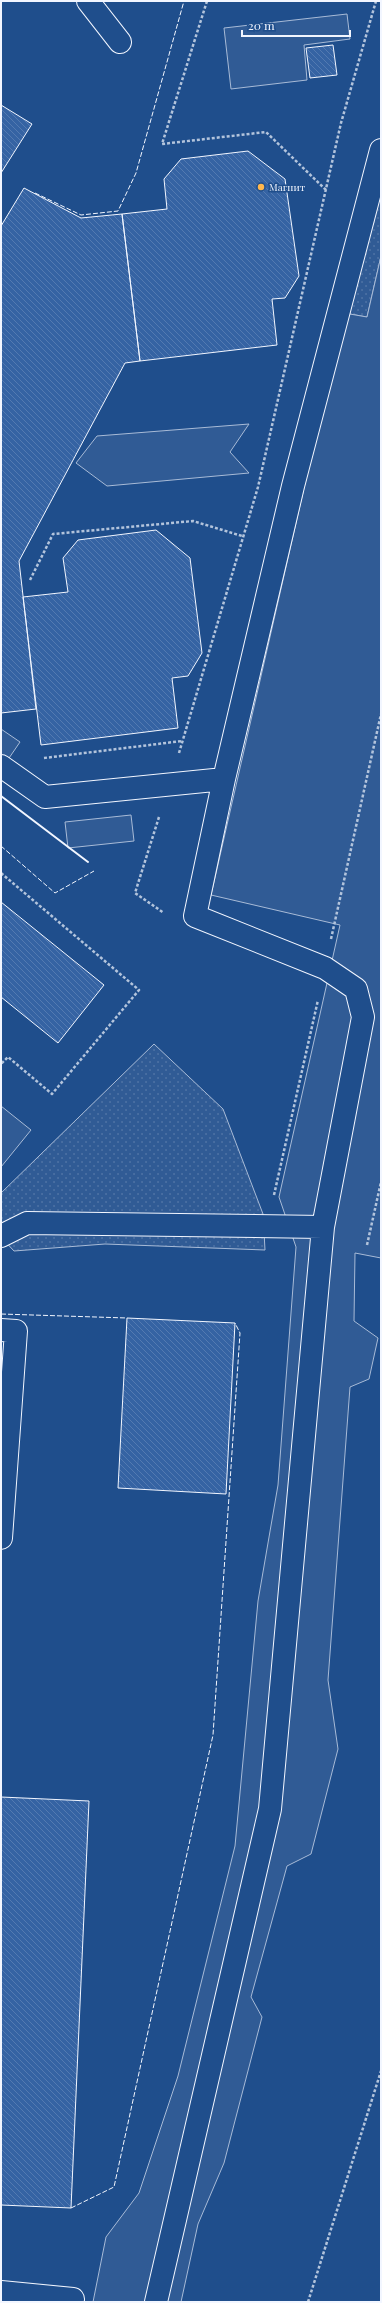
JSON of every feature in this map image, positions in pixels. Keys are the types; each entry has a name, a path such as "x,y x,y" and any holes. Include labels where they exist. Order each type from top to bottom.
{"lane":[{"path":"88,1 120,42"},
{"path":"156,2302 270,1809 323,1227 363,1017 356,988 325,968 195,916 224,778 293,486 381,150"},
{"path":"1,766 45,797 224,778"},
{"path":"1,1236 27,1224 323,1227"},
{"path":"1,1330 16,1331 1,1538"},
{"path":"1,2292 73,2298"}],"path":[{"path":"207,1 162,144 266,132 326,190"},
{"path":"30,580 54,534 193,521 242,536"},
{"path":"43,758 182,741"},
{"path":"1,873 139,990 52,1094 8,1057 1,1064"},
{"path":"367,1245 381,1182"},
{"path":"308,2302 381,2071"}],"shaded area":[{"path":"347,14 350,39 304,45 307,80 231,89 224,28"},
{"path":"381,178 381,256 367,317 344,313"},
{"path":"381,256 381,1258 355,1253 354,1321 378,1338 369,1379 350,1387 328,1680 338,1749 311,1854 287,1866 251,1997 262,2017 224,2163 198,2224 181,2302 93,2302 106,2237 139,2193 178,2076 235,1846 258,1601 278,1485 296,1247 279,1197 340,925 211,895 344,313 367,317"},
{"path":"249,424 230,452 249,473 107,486 76,463 97,436"},
{"path":"1,729 20,742 7,761 1,757"},
{"path":"131,815 134,841 68,848 65,822"},
{"path":"154,1044 223,1109 263,1214 265,1250 105,1244 14,1251 1,1237 1,1193"},
{"path":"1,1106 31,1130 1,1167"}],"building":[{"path":"333,45 337,75 310,78 306,48"},
{"path":"1,105 32,124 1,173"},
{"path":"248,151 285,179 299,276 285,298 272,299 277,345 140,361 122,214 167,209 164,179 181,159"},
{"path":"24,188 81,218 122,214 140,361 125,363 19,561 36,709 1,713 1,226"},
{"path":"156,530 190,558 202,653 188,676 172,678 178,728 41,745 23,597 68,592 63,558 78,540"},
{"path":"1,902 104,985 58,1043 1,997"},
{"path":"127,1318 235,1323 226,1494 118,1488"},
{"path":"1,1797 89,1801 71,2208 1,2205"}],"fence":[{"path":"35,193 81,215 118,211 136,173 184,1"},
{"path":"1,846 55,893 94,871"},
{"path":"1,1314 127,1318"},
{"path":"71,2208 114,2187 213,1735 240,1333 235,1323"}],"wall":[{"path":"1,796 88,862"}],"place":[{"name":"Магнит","path":"261,187"}]}
